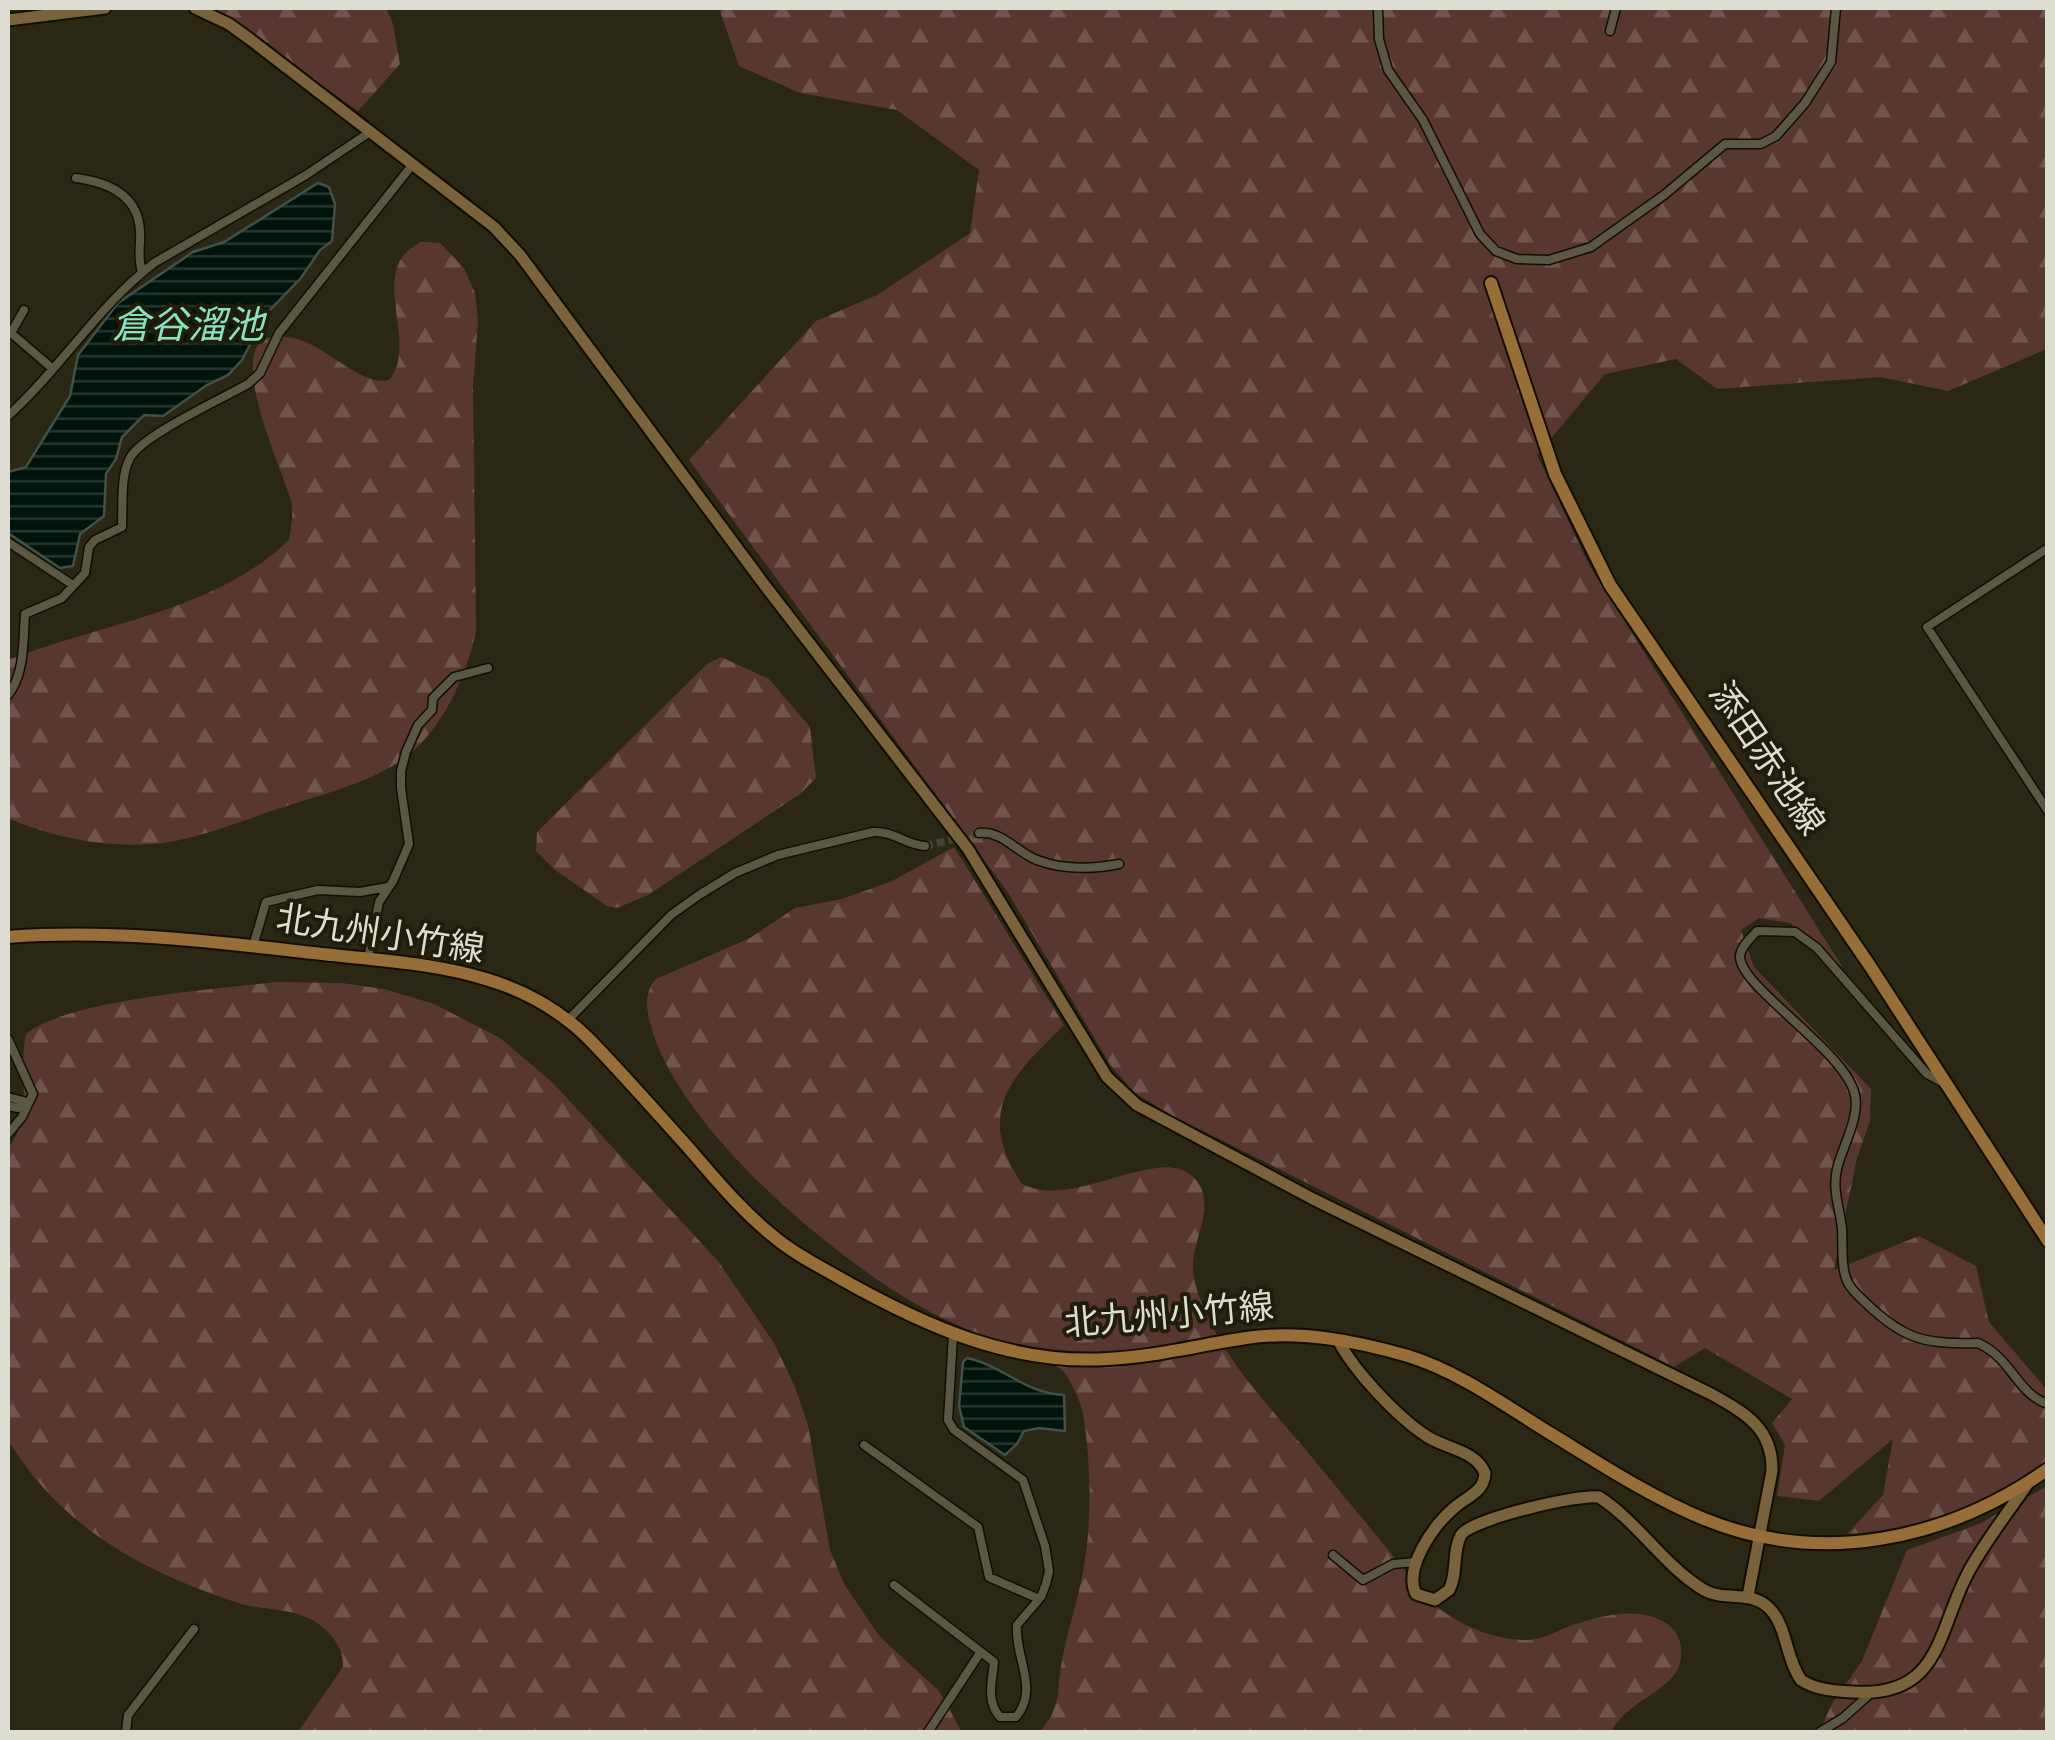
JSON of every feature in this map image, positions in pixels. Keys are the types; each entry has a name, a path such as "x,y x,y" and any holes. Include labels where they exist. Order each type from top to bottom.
{"main road":[{"name":"添田赤池線","path":"1491,282 1556,474 1610,585 1870,966 2048,1241"},
{"name":"北九州小竹線","path":"8,937 88,932 253,946 368,959 486,979 514,989 569,1020 774,1238 895,1309 953,1335 1007,1350 1068,1360 1126,1357 1292,1335 1395,1352 1440,1370 1666,1502 1708,1521 1759,1535 1835,1542 1892,1540 1965,1515 2048,1469"}],"street":[{"path":"8,20 105,8"},
{"path":"196,8 240,32 494,226 520,254 763,583 968,849 1107,1077 1137,1105 1313,1200 1743,1412 1762,1431 1773,1450 1772,1471 1748,1596"},
{"path":"1610,31 1616,8"},
{"path":"1378,10 1378,39 1388,70 1423,120 1480,234 1496,251 1517,259 1549,260 1606,238 1725,144 1761,144 1776,136 1806,103 1831,62 1836,8"},
{"path":"8,416 110,301 142,272 370,132"},
{"path":"8,694 21,662 25,614 62,598 85,573 89,548 95,540 122,527 127,464 132,452 248,384 260,373 279,333 413,164"},
{"path":"76,178 111,184 124,196 138,219 137,257 142,272"},
{"path":"24,310 11,328 11,338 53,369"},
{"path":"8,542 73,586"},
{"path":"2048,548 1927,627 2048,811"},
{"path":"368,959 379,902 393,882 409,844 401,771 418,725 432,710 434,698 454,677 488,668"},
{"path":"569,1020 671,915 735,874 778,855 873,832 886,832 925,846"},
{"path":"979,833 993,833 1036,860 1054,864 1119,864"},
{"path":"253,946 266,902 318,890 360,892 388,887"},
{"path":"1945,1084 1927,1074 1816,948 1794,932 1757,932 1745,944 1741,962 1753,980 1829,1055 1855,1094 1834,1186 1842,1227 1844,1274 1852,1290 1906,1336 1986,1346 2007,1362 2024,1390 2048,1404"},
{"path":"8,1040 33,1094 22,1117 9,1131"},
{"path":"8,1067 22,1070"},
{"path":"8,1097 28,1102"},
{"path":"8,1106 18,1108 28,1102"},
{"path":"894,1585 994,1662 990,1699 994,1710 1000,1717 1016,1717 1027,1698 1027,1684 1016,1633 1046,1584 1048,1558 1023,1480 954,1430 948,1420 953,1335"},
{"path":"1338,1340 1351,1365 1396,1410 1426,1436 1478,1460 1486,1473 1480,1490 1443,1518 1416,1562 1412,1586 1416,1594 1435,1600 1443,1596 1453,1582 1459,1540 1471,1526 1587,1496 1599,1497 1706,1591 1748,1596 1768,1606 1794,1671 1801,1680 1831,1691 1871,1693 1906,1682 1922,1672 1932,1659 1968,1573 2030,1481"},
{"path":"864,1445 978,1527 989,1577 1039,1599"},
{"path":"1333,1555 1363,1580 1393,1564 1416,1562"},
{"path":"126,1732 128,1715 194,1628"},
{"path":"928,1732 980,1653"},
{"path":"1820,1732 1844,1718 1871,1693"}],"green space":[{"path":"212,8 386,8 400,64 358,111"},
{"path":"719,8 2047,8 2047,349 1948,391 1880,377 1717,389 1676,359 1605,374 1537,455 1589,565 1843,968 1790,923 1759,918 1741,930 1754,967 1871,1089 1870,1121 1857,1158 1834,1270 1919,1236 1976,1266 1989,1322 2047,1390 2047,1461 2001,1490 1952,1512 1900,1527 1847,1534 1883,1495 1893,1439 1819,1501 1777,1496 1785,1445 1772,1423 1792,1399 1705,1348 1674,1367 1136,1094 1111,1066 1007,891 689,460 816,321 877,295 970,233 979,170 897,110 800,93 739,66"},
{"path":"421,242 440,243 464,268 475,293 478,320 473,387 476,631 459,683 442,717 406,757 366,779 175,841 134,845 91,842 10,819 8,660 192,600 227,584 289,540 291,501 262,418 253,370 255,352 268,338 299,339 365,377 389,380 397,365 399,347 396,270 405,254"},
{"path":"721,657 769,679 810,727 816,778 800,794 648,895 617,908 607,906 555,870 536,851 537,832 707,664"},
{"path":"954,847 1064,1025 1029,1061 1006,1095 1001,1134 1007,1157 1021,1183 1040,1190 1062,1190 1156,1168 1175,1168 1191,1175 1199,1184 1204,1206 1194,1275 1201,1301 1225,1349 1431,1603 1474,1629 1510,1639 1535,1639 1620,1614 1648,1615 1671,1627 1679,1639 1681,1653 1675,1673 1628,1711 1611,1732 1040,1732 1052,1715 1058,1696 1088,1532 1086,1430 1081,1405 1070,1382 1062,1370 1049,1362 923,1308 807,1226 730,1152 698,1113 672,1074 654,1036 647,1006 656,979 750,938 795,908 842,899 890,882"},
{"path":"276,982 342,983 384,989 434,1004 500,1038 552,1082 718,1261 774,1343 795,1387 808,1425 830,1550 844,1584 880,1637 939,1691 962,1732 298,1732 343,1667 339,1648 328,1632 298,1614 235,1602 135,1560 52,1498 8,1440 8,1148 21,1122 26,1034 46,1022 108,1004"},
{"path":"2047,1486 2047,1732 1819,1732 1833,1702 1862,1661 1907,1550 1979,1524"}],"water":[{"name":"倉谷溜池","path":"318,183 329,187 335,204 332,241 266,314 242,360 228,375 163,416 144,415 122,437 116,459 106,474 104,516 80,534 73,566 60,568 8,533 8,472 26,467 70,396 78,355 118,303 193,252 224,242"},
{"path":"967,1358 1038,1390 1064,1395 1065,1431 1024,1431 1005,1455 964,1427 959,1406 963,1362"}],"tunnel":[{"path":"925,846 979,833"}]}
